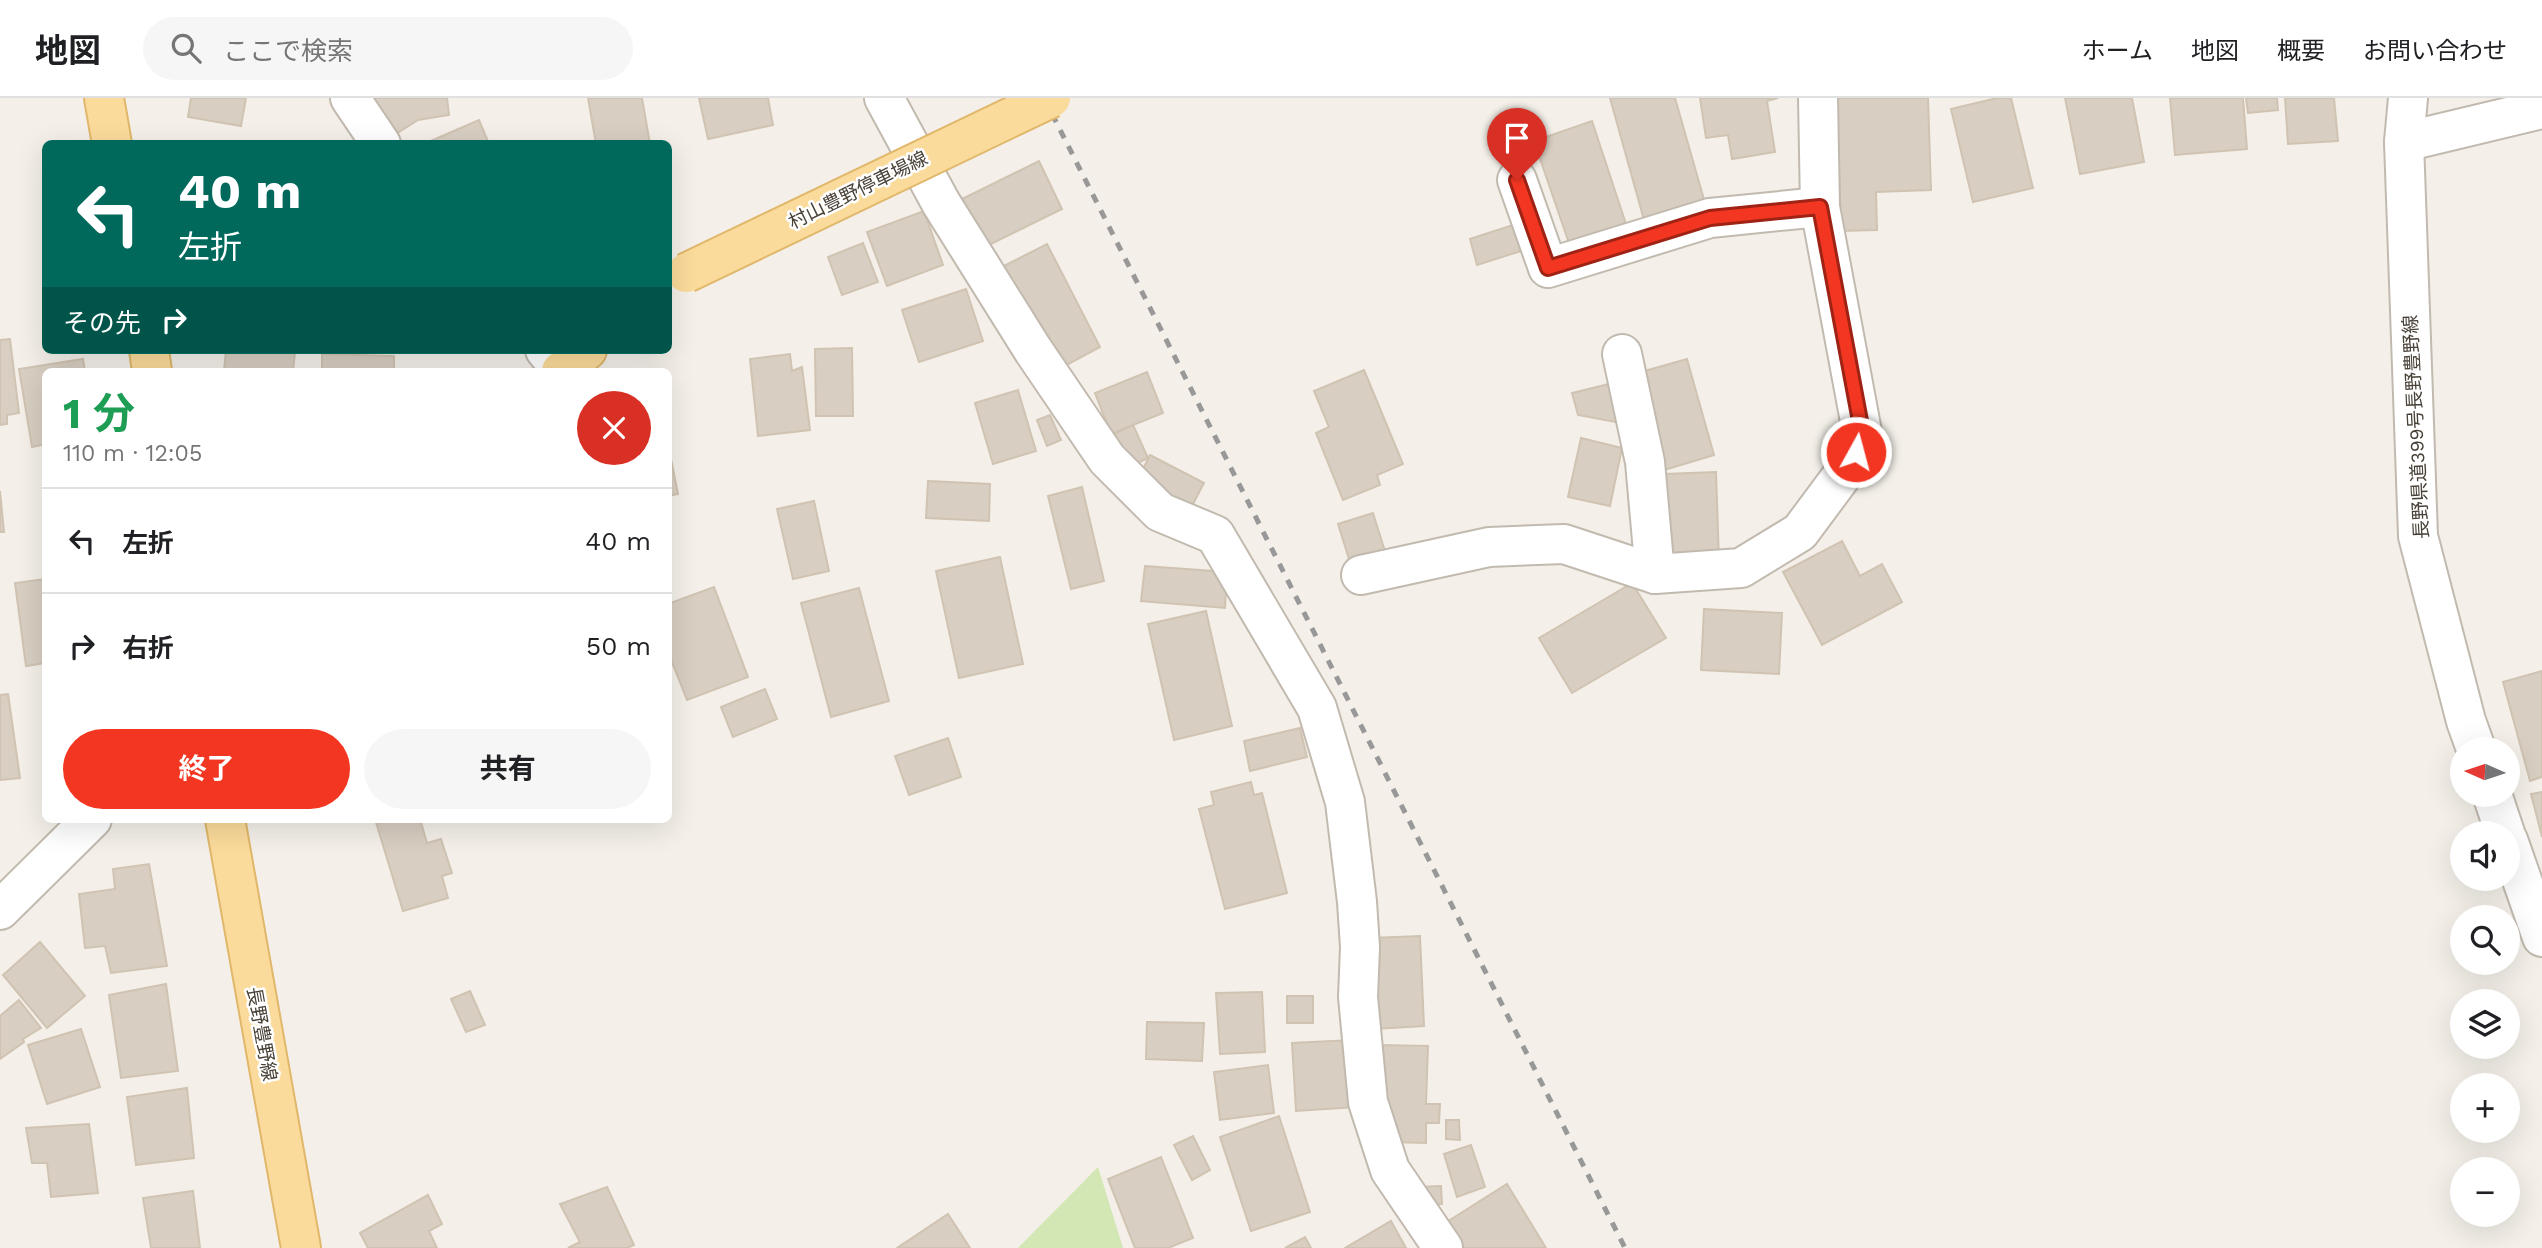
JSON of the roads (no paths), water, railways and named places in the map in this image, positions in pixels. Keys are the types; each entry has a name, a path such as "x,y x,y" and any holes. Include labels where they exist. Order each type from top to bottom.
{"main road":[{"path":"104,98 111,140"},
{"name":"村山豊野停車場線","path":"677,279 1051,98"},
{"name":"長野豊野線","path":"226,823 301,1248"}],"street":[{"path":"350,98 378,140"},
{"path":"884,98 984,271 1033,350 1107,459 1160,512 1215,536 1317,708 1345,802 1357,902 1359,997 1368,1102 1390,1170 1443,1248"},
{"path":"1361,575 1489,547 1564,544 1654,574 1741,568 1800,532 1849,466 1863,437 1820,207 1818,98"},
{"name":"長野県道399号長野豊野線","path":"2408,98 2404,142 2418,536 2472,737"},
{"path":"2404,142 2542,109"},
{"path":"1517,180 1548,268 1710,218 1820,207"},
{"path":"1622,354 1645,461 1654,574"},
{"path":"0,910 88,823"},
{"path":"2520,874 2542,937"}],"railway":[{"path":"1044,98 1625,1248"}]}
